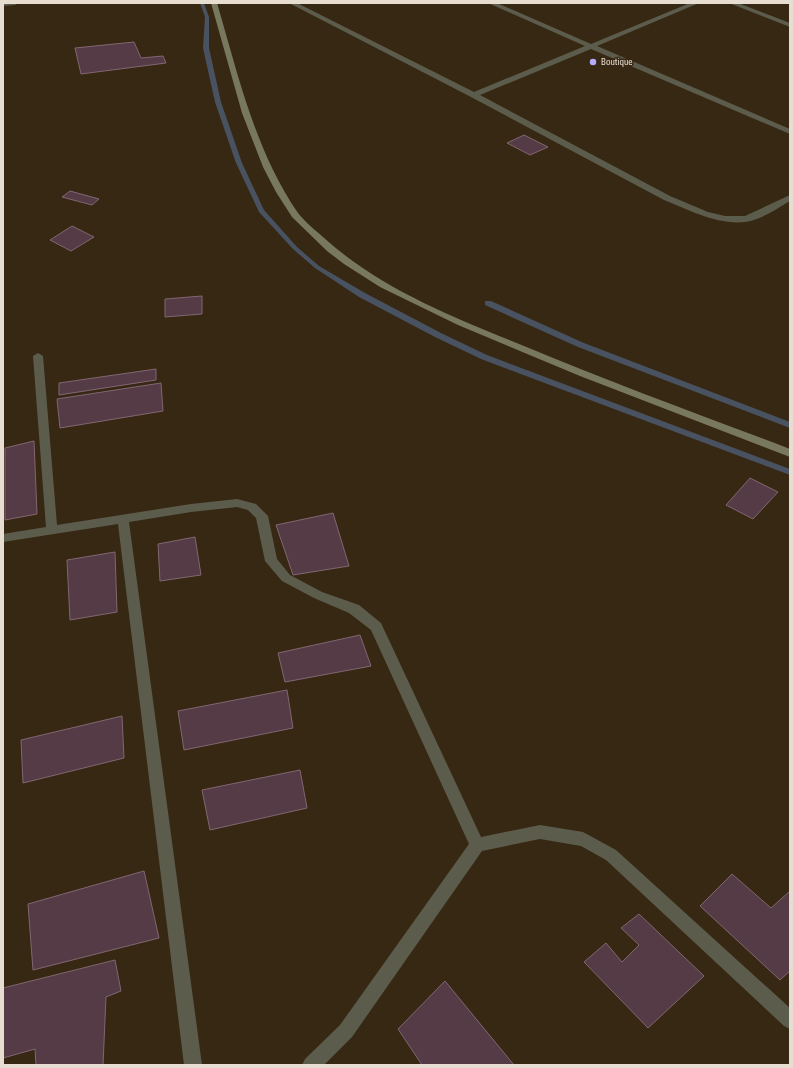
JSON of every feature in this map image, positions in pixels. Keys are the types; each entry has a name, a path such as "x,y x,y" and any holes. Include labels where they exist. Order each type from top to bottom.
{"street":[{"path":"3,4 16,3"},
{"path":"214,3 250,126 274,180 295,216 333,252 359,271 412,300 508,344 631,393 790,453"},
{"path":"292,3 474,95 667,198 699,211 724,218 746,219 790,198"},
{"path":"490,3 790,132"},
{"path":"474,95 696,3"},
{"path":"732,3 790,25"},
{"path":"38,356 52,531"},
{"path":"3,538 191,508 237,504 252,507 262,516 271,561 286,578 318,595 354,609 376,627 477,845"},
{"path":"123,520 192,1065"},
{"path":"311,1065 346,1031 477,845 540,832 583,839 611,855 790,1020"}],"building":[{"path":"134,42 141,58 163,56 166,63 81,74 75,48"},
{"path":"524,135 548,147 530,155 507,143"},
{"path":"70,191 99,199 92,205 62,197"},
{"path":"72,226 94,237 71,251 50,240"},
{"path":"202,296 202,314 165,317 165,299"},
{"path":"156,369 156,380 59,395 59,383"},
{"path":"161,383 163,411 60,428 57,399"},
{"path":"34,441 37,514 5,520 5,448"},
{"path":"750,478 778,492 753,519 726,505"},
{"path":"333,513 349,566 293,575 276,525"},
{"path":"195,537 201,575 160,581 158,544"},
{"path":"115,552 117,612 70,620 67,560"},
{"path":"360,635 371,666 285,682 278,653"},
{"path":"287,690 293,728 184,750 178,711"},
{"path":"122,716 124,758 23,783 21,740"},
{"path":"300,770 307,808 210,830 202,790"},
{"path":"144,871 159,938 33,970 28,904"},
{"path":"732,874 771,908 790,891 790,971 780,980 700,906"},
{"path":"639,914 704,976 648,1028 584,962 606,943 622,962 639,945 621,928"},
{"path":"115,960 121,991 106,997 103,1065 36,1065 35,1049 3,1058 3,988"},
{"path":"445,981 514,1065 422,1065 398,1029"}],"waterway":[{"path":"202,3 207,17 206,48 218,102 239,163 261,211 295,248 317,267 362,295 438,335 484,357 790,472"},
{"path":"488,303 581,345 790,425"}],"place":[{"name":"Boutique","path":"593,62"}]}
